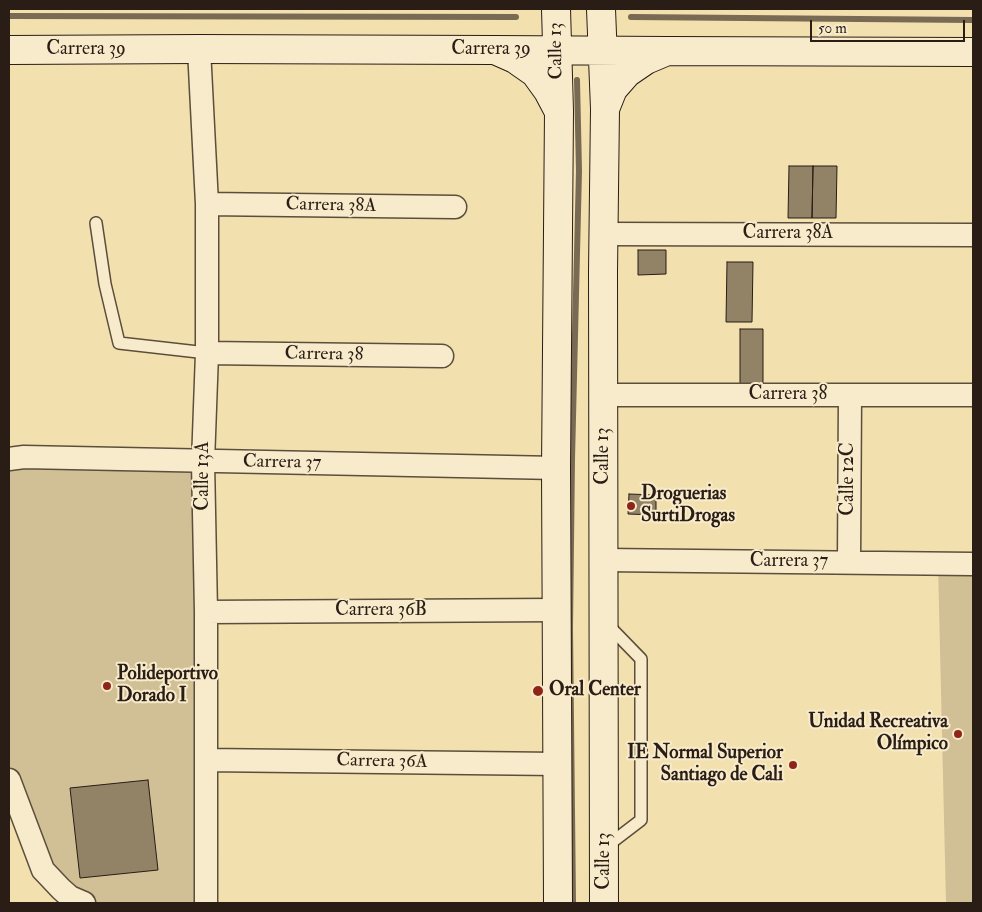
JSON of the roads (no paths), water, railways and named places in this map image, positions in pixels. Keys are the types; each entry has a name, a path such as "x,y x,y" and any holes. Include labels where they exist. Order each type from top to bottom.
{"main road":[{"name":"Carrera 39","path":"9,50 493,50 557,30 602,31 667,52 973,52"},
{"name":"Calle 13","path":"557,30 556,610 558,903"},
{"name":"Calle 13","path":"602,31 605,109 604,903"},
{"path":"493,50 515,59 535,73 548,90 558,111"},
{"path":"605,109 613,89 627,73 646,60 667,52"}],"street":[{"name":"Calle 13A","path":"199,49 207,204 207,353 203,462 206,612 206,903"},
{"name":"Carrera 38A","path":"207,204 455,207"},
{"name":"Carrera 38A","path":"604,234 973,235"},
{"name":"Carrera 38","path":"207,353 442,356"},
{"name":"Carrera 38","path":"604,395 973,395"},
{"name":"Calle 12C","path":"849,562 850,395"},
{"name":"Carrera 37","path":"9,459 24,457 556,468"},
{"name":"Carrera 37","path":"604,560 973,564"},
{"name":"Carrera 36B","path":"206,612 556,610"},
{"name":"Carrera 36A","path":"206,760 557,764"},
{"path":"9,780 43,870 61,890 82,903"}],"lane":[{"path":"96,223 105,284 119,343 207,353"},
{"path":"604,621 640,659 641,688 641,820 605,847"}],"waterway":[{"path":"9,16 516,17"},
{"path":"631,17 973,20"},
{"path":"573,903 570,628 579,171 577,80"}],"place":[{"name":"Droguerias SurtiDrogas","path":"631,506"},
{"name":"Polideportivo Dorado I","path":"107,686"},
{"name":"Oral Center","path":"538,691"},
{"name":"Unidad Recreativa Olímpico","path":"958,734"},
{"name":"IE Normal Superior Santiago de Cali","path":"793,765"}]}
